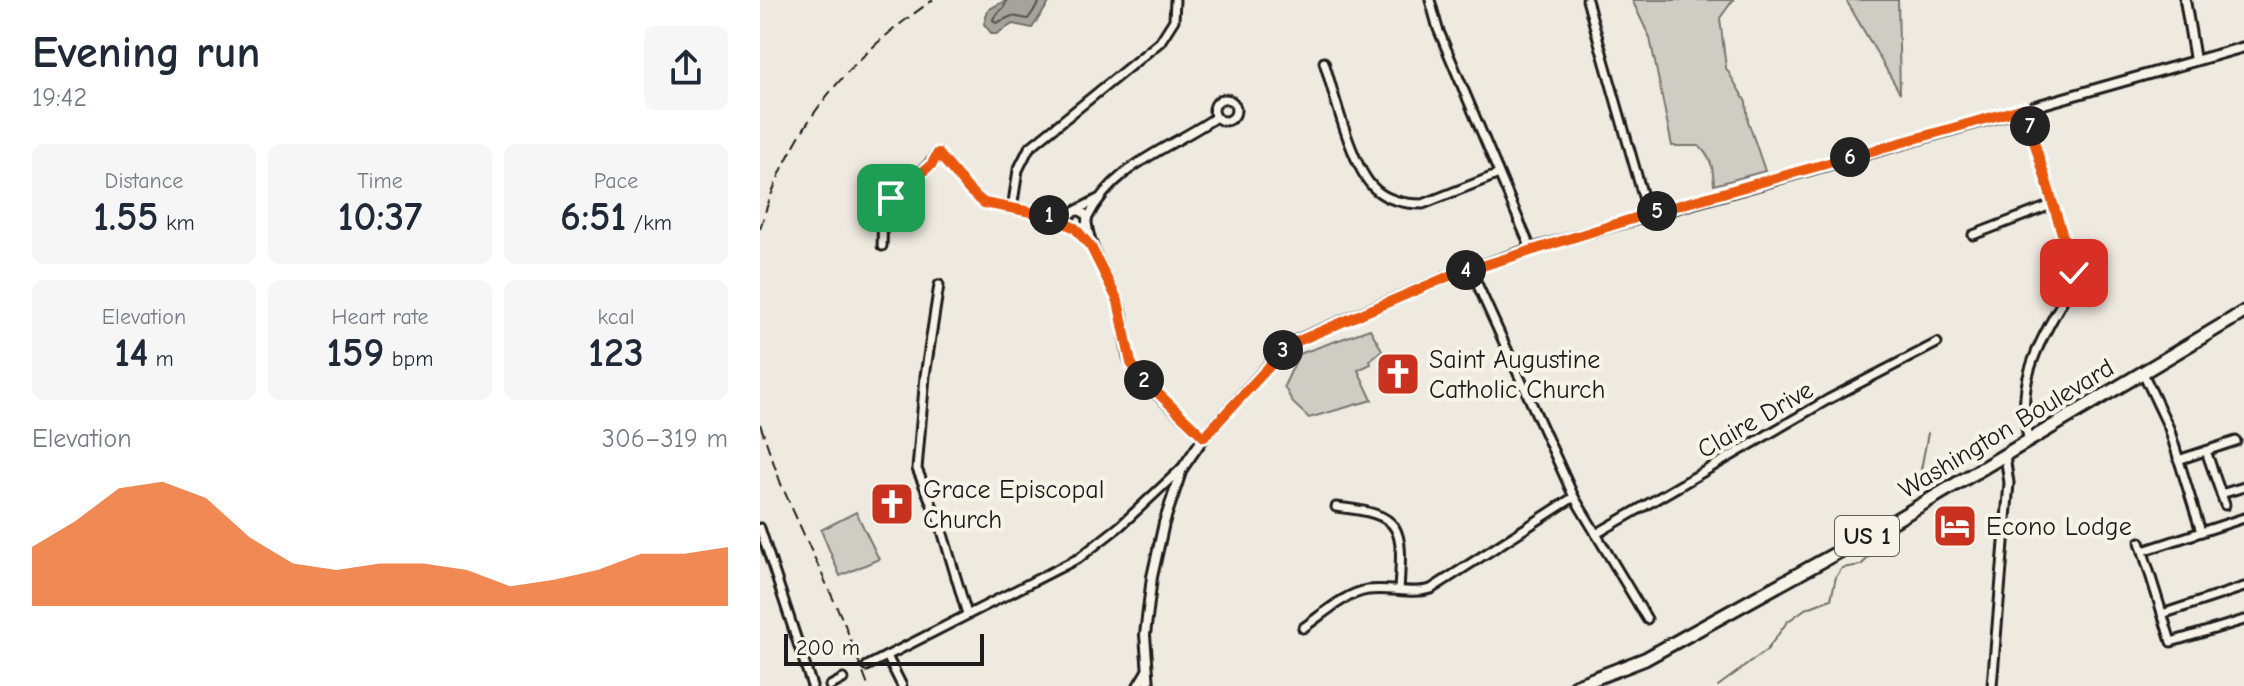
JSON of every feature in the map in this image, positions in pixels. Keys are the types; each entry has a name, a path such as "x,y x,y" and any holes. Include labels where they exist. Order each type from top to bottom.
{"main road":[{"name":"Washington Boulevard","path":"1575,686 1645,659 1889,524 2244,312"}],"street":[{"path":"1012,209 1018,170 1029,148 1160,42 1174,20 1175,0"},
{"path":"1430,0 1438,29 1531,249"},
{"path":"1587,0 1648,214"},
{"path":"2185,0 2195,60"},
{"path":"867,666 1048,576 1092,550 1182,469 1204,437 1289,345 1470,268 1648,214 2244,47"},
{"path":"1324,62 1359,168 1384,195 1410,204 1423,204 1499,174"},
{"path":"2024,108 2074,273 2071,286 2030,362 2025,413 2029,442"},
{"path":"1204,437 1141,377 1131,363 1126,350 1122,312 1091,247 1069,219 1074,212 1098,199 1140,160 1179,141 1216,117"},
{"path":"882,246 886,202 932,164 938,153 977,199 992,206 1047,215 1080,229 1098,199"},
{"path":"1973,235 2054,204"},
{"path":"1047,215 1083,212 1091,247"},
{"path":"1470,268 1574,497 1647,619"},
{"path":"939,285 925,376 917,464 943,533 967,614"},
{"name":"Claire Drive","path":"1596,534 1829,399 1937,343"},
{"path":"2143,373 2164,415 2201,532"},
{"path":"2178,460 2236,441"},
{"path":"2206,451 2225,505"},
{"path":"1992,686 2009,483 2005,456"},
{"path":"1149,686 1145,635 1148,600 1164,523 1182,469"},
{"path":"2221,494 2244,487"},
{"path":"1303,628 1359,592 1421,592 1431,589 1574,497"},
{"path":"1336,507 1376,513 1393,524 1400,539 1399,590"},
{"path":"2143,551 2244,518"},
{"path":"760,528 812,686"},
{"path":"2140,542 2171,642 2244,620"},
{"path":"2162,614 2244,587"},
{"path":"887,656 902,686"},
{"path":"1138,686 1147,670"},
{"path":"830,686 843,679"}],"shaded area":[{"path":"1632,0 1733,0 1720,18 1726,68 1746,102 1748,121 1765,171 1714,185 1711,164 1699,146 1672,146 1650,38"},
{"path":"1846,0 1898,0 1900,93"},
{"path":"1370,329 1382,350 1370,360 1371,364 1358,370 1372,400 1309,418 1293,403 1284,386 1299,354"},
{"path":"856,512 879,559 840,576 821,530"}],"water":[{"path":"1006,0 1051,0 1032,28 1013,24 992,34 984,24 988,10"}],"waterway":[{"path":"1910,499 1919,480 1928,433"},
{"path":"1718,686 1767,650 1787,622 1805,609 1831,599 1836,577 1842,568 1861,565 1894,532"}],"railway":[{"path":"760,229 787,158 825,98 874,46 933,0"},
{"path":"760,424 781,484 845,625 868,686"}],"place":[{"name":"Saint Augustine Catholic Church","path":"1398,374"},
{"name":"Grace Episcopal Church","path":"892,504"},
{"name":"Econo Lodge","path":"1955,526"}],"route":[{"path":"891,198 932,164 938,153 977,199 984,203 1047,215 1075,228 1091,247 1118,301 1131,363 1141,377 1204,437 1289,345 1447,277 1648,214 2024,108 2074,273"}]}
